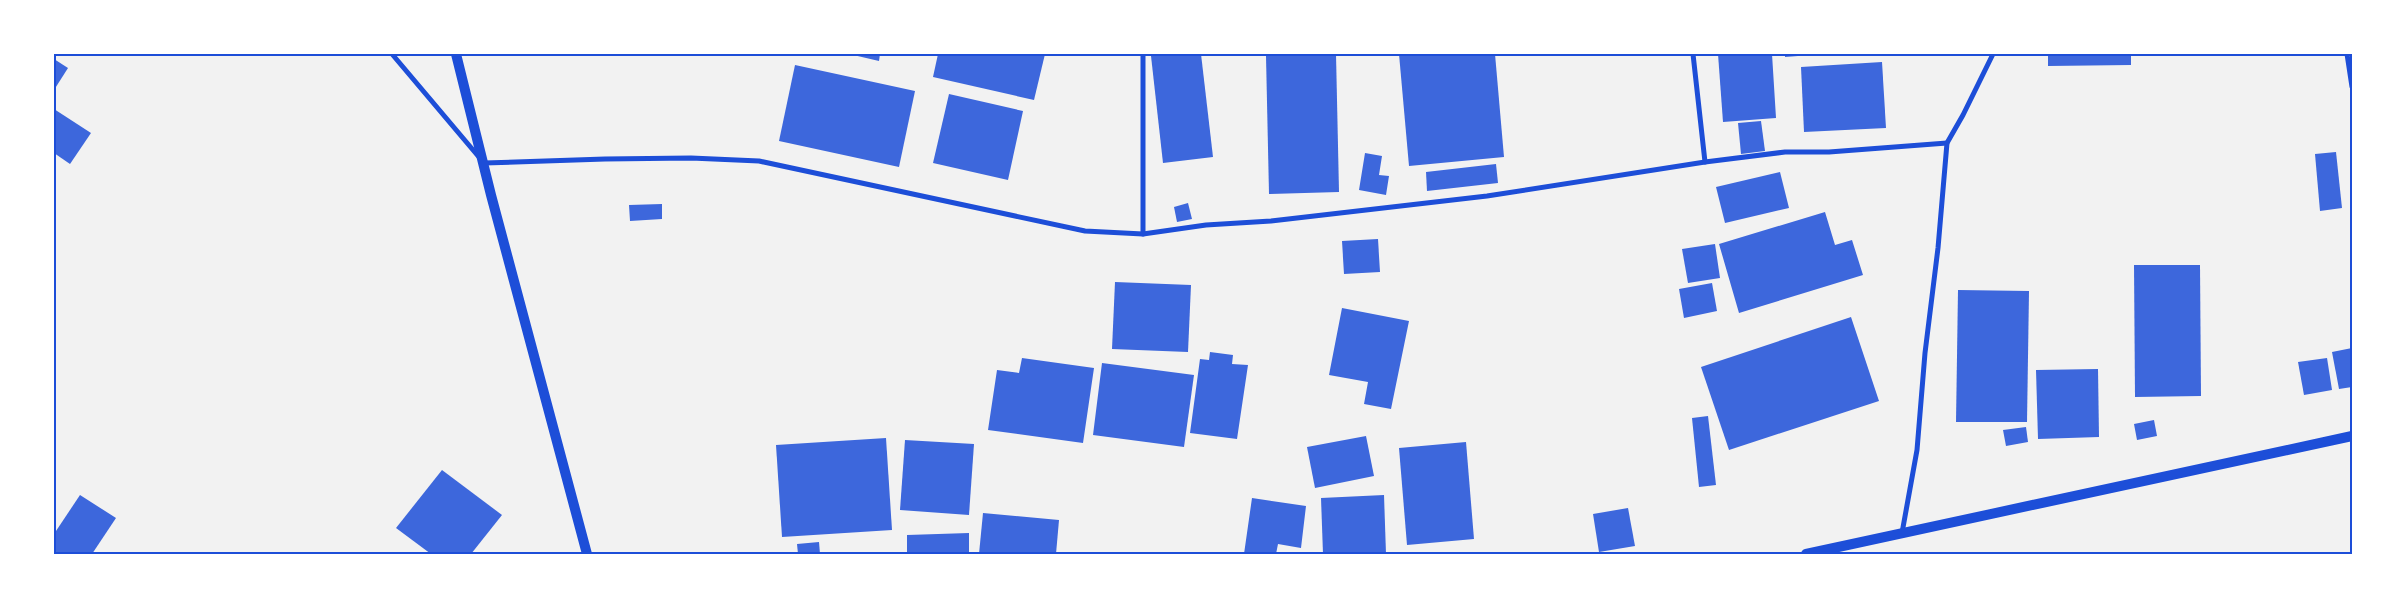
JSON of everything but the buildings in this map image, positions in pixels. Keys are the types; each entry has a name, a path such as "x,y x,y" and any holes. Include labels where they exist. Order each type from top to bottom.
{"main road":[{"path":"456,54 587,554"},
{"path":"1806,554 2352,436"}],"street":[{"path":"392,54 484,163 614,158 691,158 759,161 1085,231 1144,234 1206,225 1271,220 1487,196 1705,162 1785,152 1829,152 1947,142"},
{"path":"1143,54 1144,234"},
{"path":"1693,54 1705,162"},
{"path":"1902,534 1917,450 1947,142 1963,115 1993,54"},
{"path":"2347,54 2352,87"}]}
